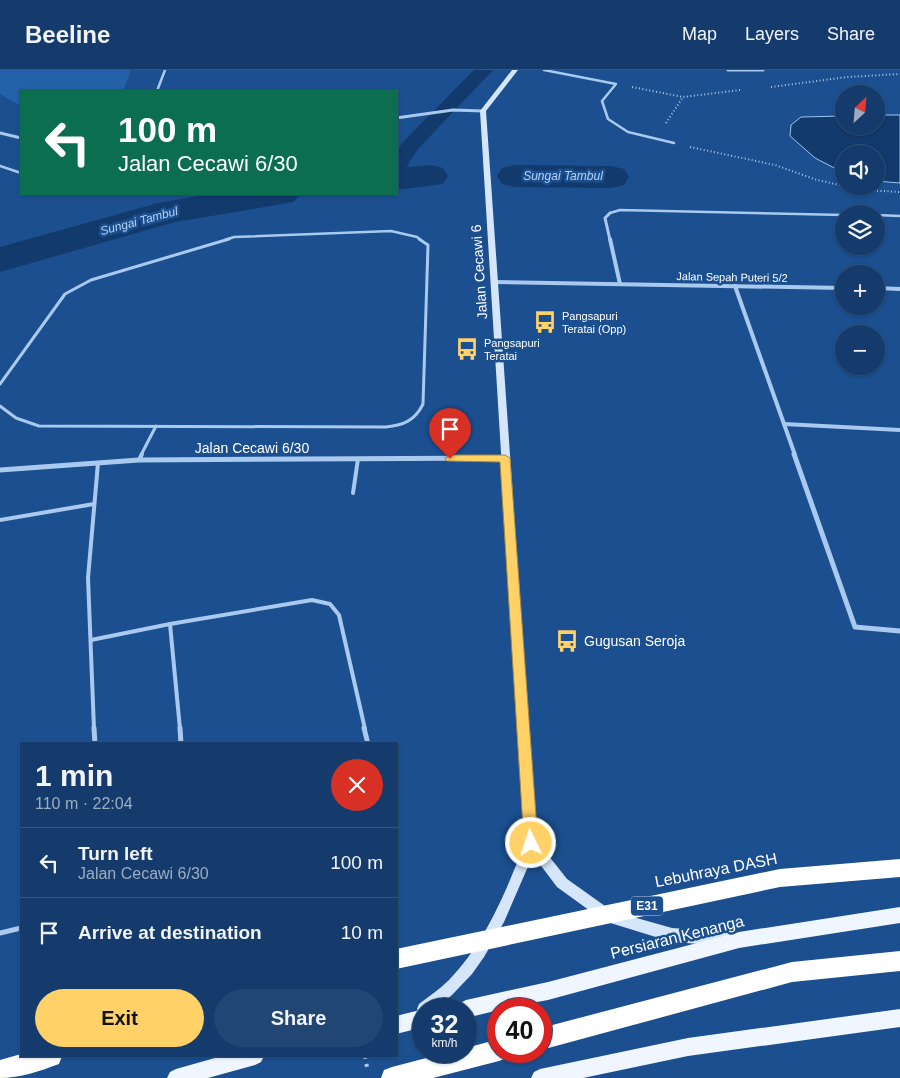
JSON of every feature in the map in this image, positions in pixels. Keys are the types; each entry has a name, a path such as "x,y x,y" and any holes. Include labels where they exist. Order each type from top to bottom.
{"highway":[{"name":"Lebuhraya DASH","path":"398,959 418,953 780,878 900,868"},
{"path":"552,1035 792,972 900,961"},
{"path":"392,1078 487,1053"},
{"path":"0,1070 47,1057"}],"main road":[{"name":"Persiaran Kenanga","path":"477,1007 548,992 739,940 900,915"},
{"path":"540,1078 688,1047 900,1018"},
{"path":"176,1078 251,1057"}],"street":[{"path":"398,118 453,110 483,111 515,70"},
{"path":"728,70 763,70"},
{"name":"Jalan Cecawi 6","path":"483,111 531,843"},
{"path":"0,133 20,138"},
{"path":"610,213 605,218 620,284"},
{"name":"Jalan Sepah Puteri 5/2","path":"494,282 835,288"},
{"path":"735,286 855,627 900,631"},
{"path":"885,288 900,289"},
{"path":"784,424 900,430"},
{"name":"Jalan Cecawi 6/30","path":"0,470 139,460 505,458"},
{"path":"531,843 562,883 609,916 672,935 739,940"},
{"path":"437,998 454,983 488,938 511,895 531,843"}],"lane":[{"path":"157,90 165,70"},
{"path":"544,70 616,84 602,101 608,119 628,132 674,144"},
{"path":"0,166 20,173"},
{"path":"610,213 620,210 835,215"},
{"path":"885,215 900,216"},
{"path":"0,384 66,294 91,280 234,237 391,231 417,237 428,245 423,404 419,414 411,422 386,427 39,426 16,418 0,406"},
{"path":"139,460 156,426"},
{"path":"353,493 358,459"},
{"path":"95,742 88,578 98,463"},
{"path":"0,520 94,504"},
{"path":"91,640 170,624 312,600 330,604 339,615 368,742"},
{"path":"170,624 181,742"},
{"path":"0,933 20,928"}],"path":[{"path":"768,87 847,77 900,74"},
{"path":"616,84 683,97 740,90"},
{"path":"683,97 662,129 674,144 775,164 817,180 835,184"},
{"path":"885,191 900,192"}],"shaded area":[{"path":"0,70 131,70 123,90 20,90 20,105 0,94"},
{"path":"885,115 900,115 900,183 885,182 885,145 835,145 835,168 815,158 790,136 791,125 801,117 835,116 835,135 885,135"}],"waterway":[{"path":"398,165 410,146 484,70"},
{"name":"Sungai Tambul","path":"398,179 430,176"},
{"name":"Sungai Tambul","path":"515,176 611,177"},
{"name":"Sungai Tambul","path":"0,260 171,211 275,195"}],"place":[{"name":"Pangsapuri Teratai (Opp)","path":"545,322"},
{"name":"Pangsapuri Teratai","path":"467,349"},
{"name":"Gugusan Seroja","path":"567,641"}],"route":[{"path":"450,459 505,458 531,843"}]}
